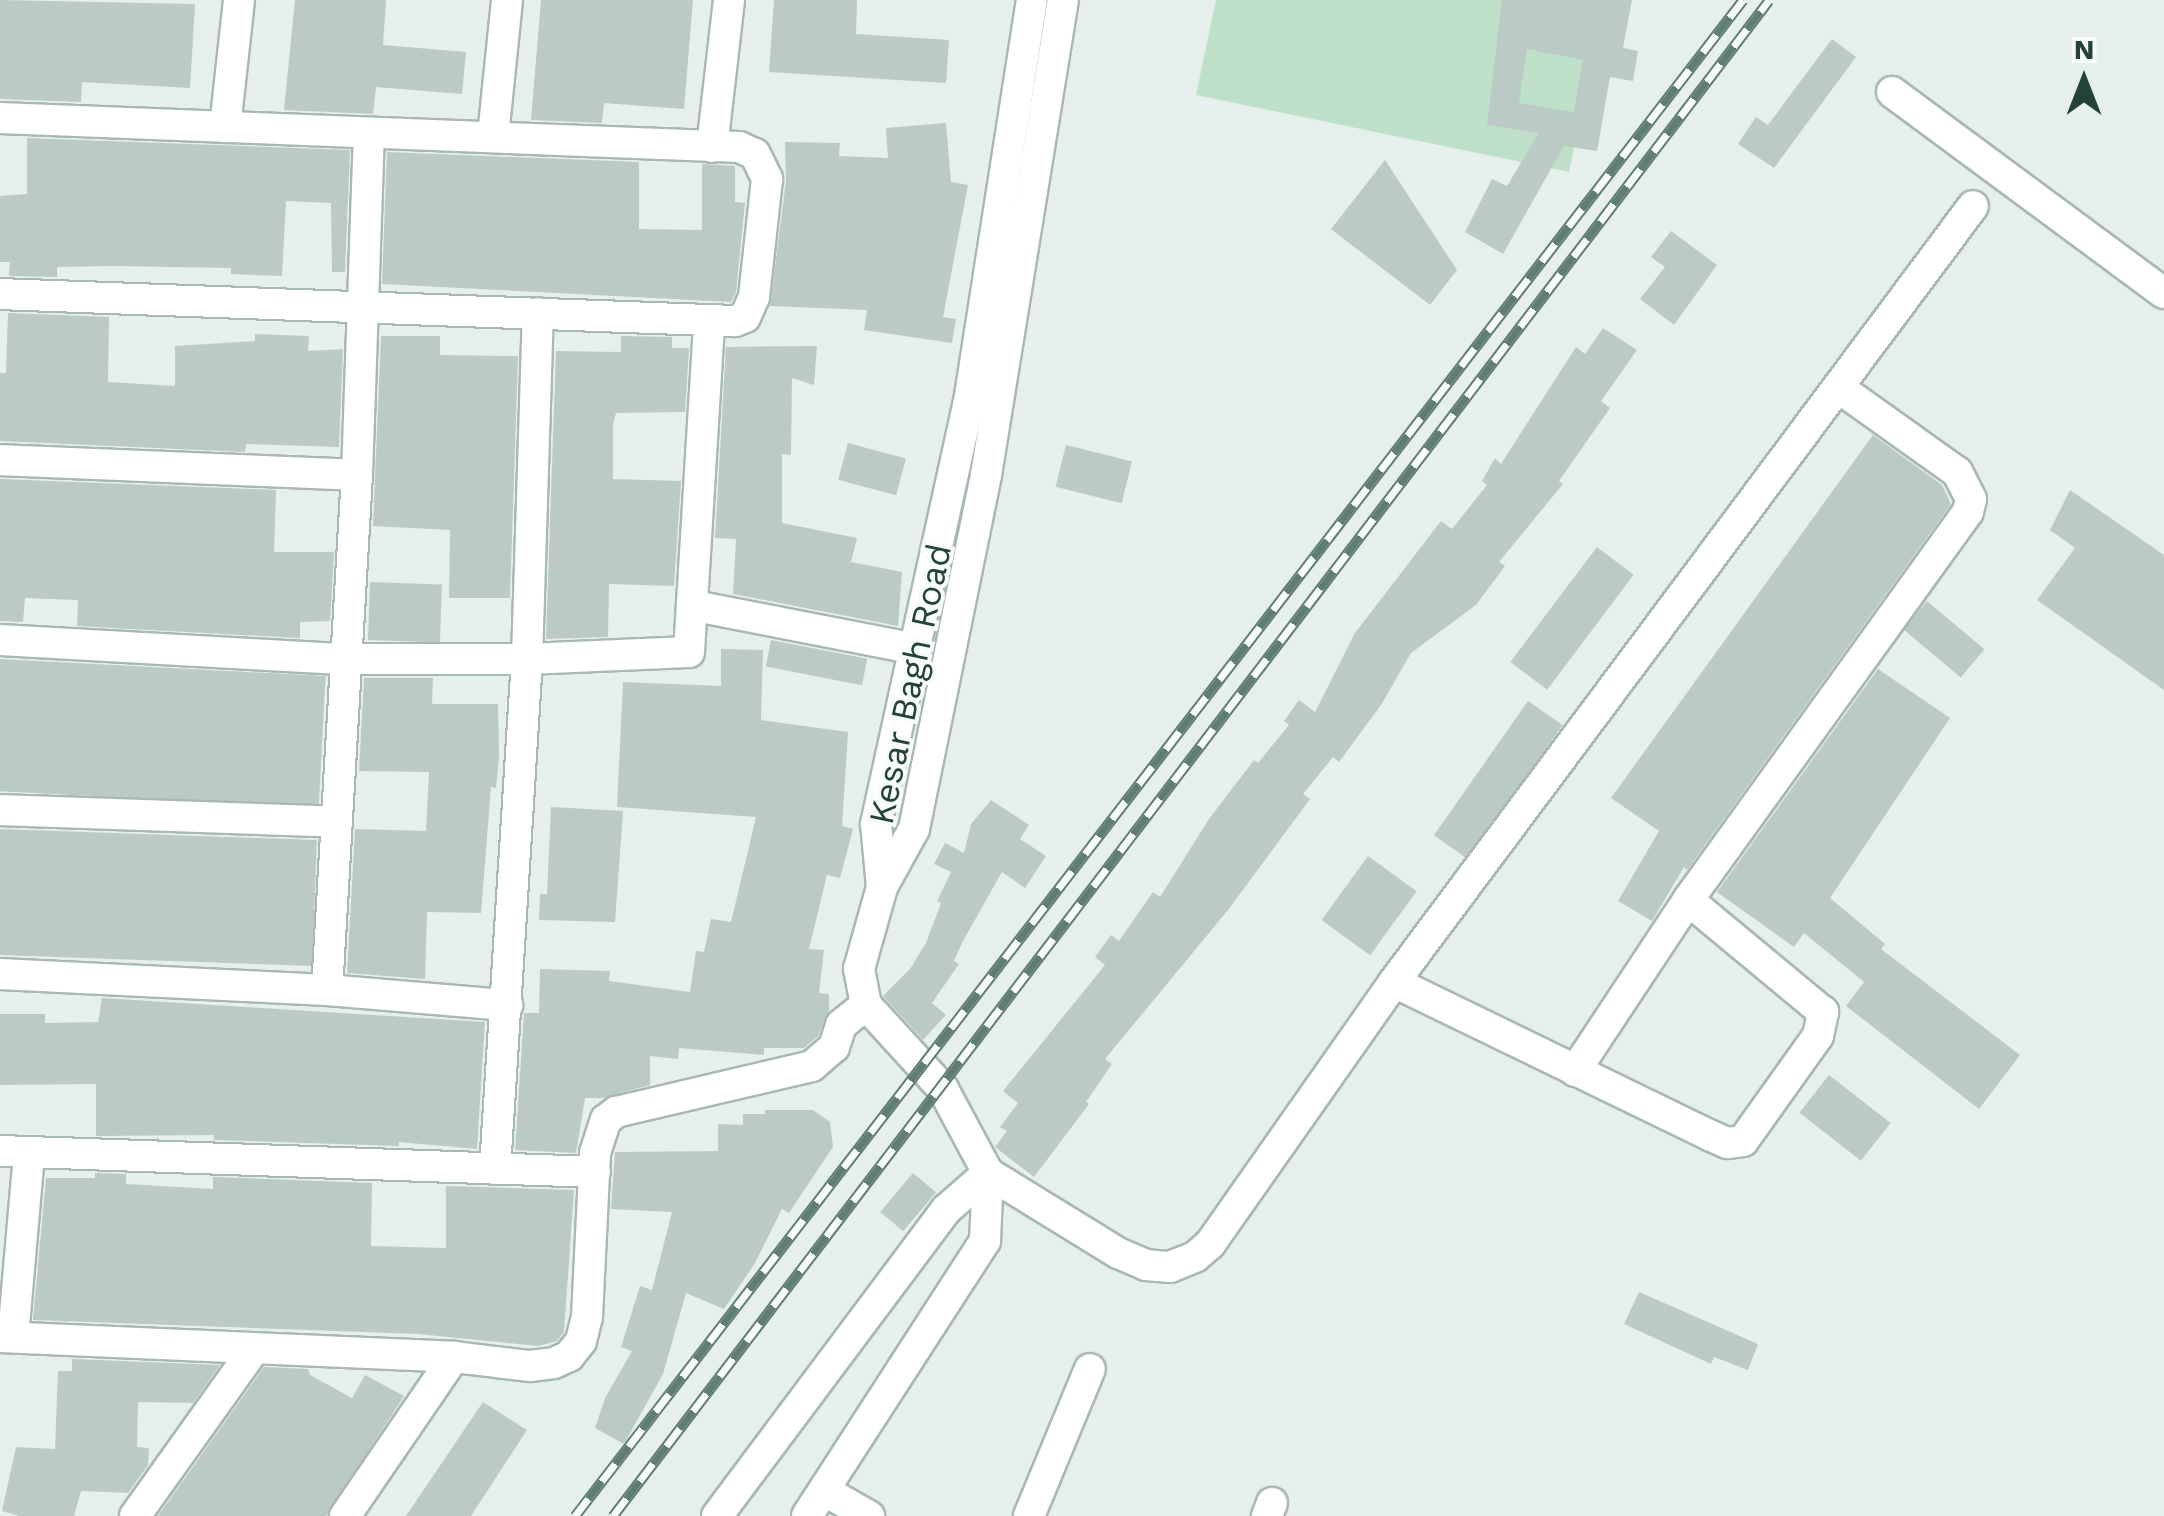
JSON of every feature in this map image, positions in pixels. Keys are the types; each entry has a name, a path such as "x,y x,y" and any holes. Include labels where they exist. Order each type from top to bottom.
{"street":[{"path":"225,126 240,0"},
{"path":"493,136 507,0"},
{"path":"712,147 729,0"},
{"name":"Kesar Bagh Road","path":"866,1006 860,954 882,887 876,824 969,402 1032,0"},
{"path":"882,887 914,829 986,476 1063,0"},
{"path":"1892,92 2164,293"},
{"path":"0,118 739,147 755,154 767,178 751,308 734,320 0,294"},
{"path":"326,990 357,475 369,134"},
{"path":"595,1172 15,1152 6,1336 454,1357 530,1366 554,1363 581,1342 587,1317 599,1130 616,1112 812,1066 834,1047 842,1025 866,1006 943,1089 988,1173 1118,1253 1146,1264 1170,1267 1194,1257 1210,1244 1394,982 1974,206"},
{"path":"494,1169 508,1005 527,658 538,312"},
{"path":"0,640 344,658 527,658 690,652 709,322"},
{"path":"1575,1071 1688,900 1968,512 1970,499 1957,472 1838,386"},
{"path":"0,460 357,475"},
{"path":"695,606 917,648"},
{"path":"0,810 337,822"},
{"path":"1394,982 1728,1144 1743,1141 1818,1036 1823,1023 1817,1005 1688,900"},
{"path":"0,974 326,990 508,1005"},
{"path":"807,1516 985,1241 988,1173"},
{"path":"717,1516 947,1210 988,1173"},
{"path":"134,1516 255,1348"},
{"path":"346,1516 454,1357"},
{"path":"1029,1516 1090,1369"},
{"path":"825,1491 869,1516"}],"green space":[{"path":"1216,0 1605,0 1569,172 1196,95"}],"building":[{"path":"0,0 195,4 190,88 82,82 81,102 0,99"},
{"path":"295,0 386,0 383,45 466,52 462,94 376,87 373,114 284,110"},
{"path":"541,0 693,0 684,109 604,103 602,123 531,120"},
{"path":"774,0 857,0 856,34 949,40 946,83 769,72"},
{"path":"1502,0 1632,0 1623,48 1638,51 1633,81 1610,77 1597,151 1564,146 1503,254 1465,232 1492,179 1507,186 1539,133 1487,125","holes":["1527,49 1583,60 1574,112 1519,103"]},
{"path":"1832,39 1856,57 1774,168 1738,144 1756,117 1768,125"},
{"path":"946,123 951,182 968,185 943,317 956,319 952,343 864,330 867,310 770,306 786,181 785,142 840,143 839,156 888,158 886,128"},
{"path":"27,138 350,150 345,272 332,272 331,203 286,201 282,276 231,274 231,268 114,266 57,267 57,277 9,276 10,262 0,262 0,196 27,194"},
{"path":"387,152 639,162 639,229 702,230 702,164 735,166 735,202 745,203 736,292 731,302 382,284"},
{"path":"1385,160 1457,270 1430,305 1331,229"},
{"path":"1671,231 1717,265 1674,325 1640,299 1665,267 1651,257"},
{"path":"8,313 109,317 108,382 175,386 175,346 255,341 255,334 309,336 308,351 343,349 339,447 246,444 245,452 0,441 0,373 6,373"},
{"path":"1603,328 1637,350 1601,401 1610,408 1559,481 1563,484 1499,562 1505,566 1476,605 1411,653 1381,705 1339,762 1333,757 1303,794 1310,799 1228,910 1105,1059 1112,1064 1086,1102 1089,1104 1034,1177 995,1147 1007,1131 1000,1127 1018,1103 1003,1091 1105,965 1095,957 1111,935 1119,941 1153,892 1160,897 1209,819 1254,760 1258,763 1289,725 1284,721 1299,700 1315,712 1355,633 1441,521 1452,529 1487,485 1482,481 1495,458 1501,464 1576,347 1585,354"},
{"path":"381,336 440,336 440,355 518,356 510,598 449,598 450,530 373,526"},
{"path":"621,336 672,337 672,348 689,348 685,412 616,413 613,425 613,479 681,481 674,586 609,584 608,637 546,639 556,351 621,352"},
{"path":"817,346 814,385 792,378 791,455 782,454 782,523 857,538 851,562 902,572 898,626 733,594 736,539 715,538 726,347"},
{"path":"1873,435 1942,485 1951,504 1687,870 1684,867 1652,921 1618,901 1659,831 1611,798"},
{"path":"848,443 906,459 896,495 838,480"},
{"path":"1066,445 1132,461 1122,503 1056,487"},
{"path":"0,479 276,490 274,552 334,552 330,621 300,622 300,638 77,626 78,600 25,598 23,622 0,621"},
{"path":"2070,490 2164,555 2164,690 2037,600 2075,548 2050,530"},
{"path":"1597,547 1634,575 1547,690 1510,662"},
{"path":"370,582 442,585 440,642 368,640"},
{"path":"1927,601 1984,649 1961,678 1903,629"},
{"path":"771,640 867,659 862,685 766,667"},
{"path":"721,649 763,650 761,720 848,732 842,826 853,829 840,878 827,875 809,949 824,950 819,993 829,994 829,1010 818,1036 804,1048 764,1048 764,1055 679,1048 678,1059 650,1056 650,1085 603,1098 585,1098 576,1153 515,1150 524,1013 539,1013 540,969 610,971 609,981 690,992 696,951 704,952 711,919 731,922 756,817 617,807 623,682 721,686"},
{"path":"0,659 326,676 319,808 0,791"},
{"path":"1878,669 1950,718 1830,898 1885,944 1881,949 2020,1055 1979,1109 1846,1006 1864,982 1804,933 1794,947 1717,892"},
{"path":"364,678 433,678 432,704 498,704 499,757 496,788 491,787 481,913 427,912 425,979 347,973 355,829 426,831 429,772 359,771"},
{"path":"1528,701 1562,725 1468,859 1434,835"},
{"path":"991,800 1029,825 1020,839 1046,856 1025,888 1002,872 963,941 954,961 959,964 932,1003 946,1015 923,1040 883,996 910,969 926,943 941,903 937,901 951,872 934,864 945,843 964,853 971,824"},
{"path":"551,807 623,811 615,922 539,920 540,894 547,894"},
{"path":"0,829 317,840 312,966 0,955"},
{"path":"1368,856 1417,891 1370,955 1322,920"},
{"path":"102,998 485,1022 477,1149 399,1142 399,1146 214,1140 214,1135 96,1136 96,1084 0,1085 0,1014 45,1014 45,1023 98,1022"},
{"path":"1829,1075 1890,1123 1861,1161 1799,1113"},
{"path":"765,1110 813,1110 830,1122 833,1147 789,1213 782,1209 755,1263 724,1309 686,1293 663,1374 624,1444 595,1428 605,1398 632,1351 621,1347 640,1286 652,1290 672,1212 611,1209 615,1152 718,1151 718,1124 743,1125 743,1114 765,1114"},
{"path":"95,1173 126,1174 126,1184 213,1189 213,1177 372,1183 371,1246 446,1248 446,1186 574,1190 564,1332 557,1341 538,1346 418,1334 33,1320 46,1178 95,1178"},
{"path":"913,1173 936,1192 903,1231 880,1212"},
{"path":"1639,1292 1758,1344 1748,1370 1714,1357 1711,1364 1624,1324"},
{"path":"72,1359 220,1365 193,1403 138,1402 137,1447 149,1448 148,1465 128,1493 81,1491 74,1516 19,1516 2,1511 16,1447 55,1449 58,1371 72,1371"},
{"path":"264,1367 308,1369 310,1375 352,1398 365,1375 404,1396 326,1516 158,1516"},
{"path":"483,1402 527,1430 471,1516 406,1516"}],"railway":[{"path":"575,1516 1743,0"},
{"path":"613,1516 1769,0"}]}
